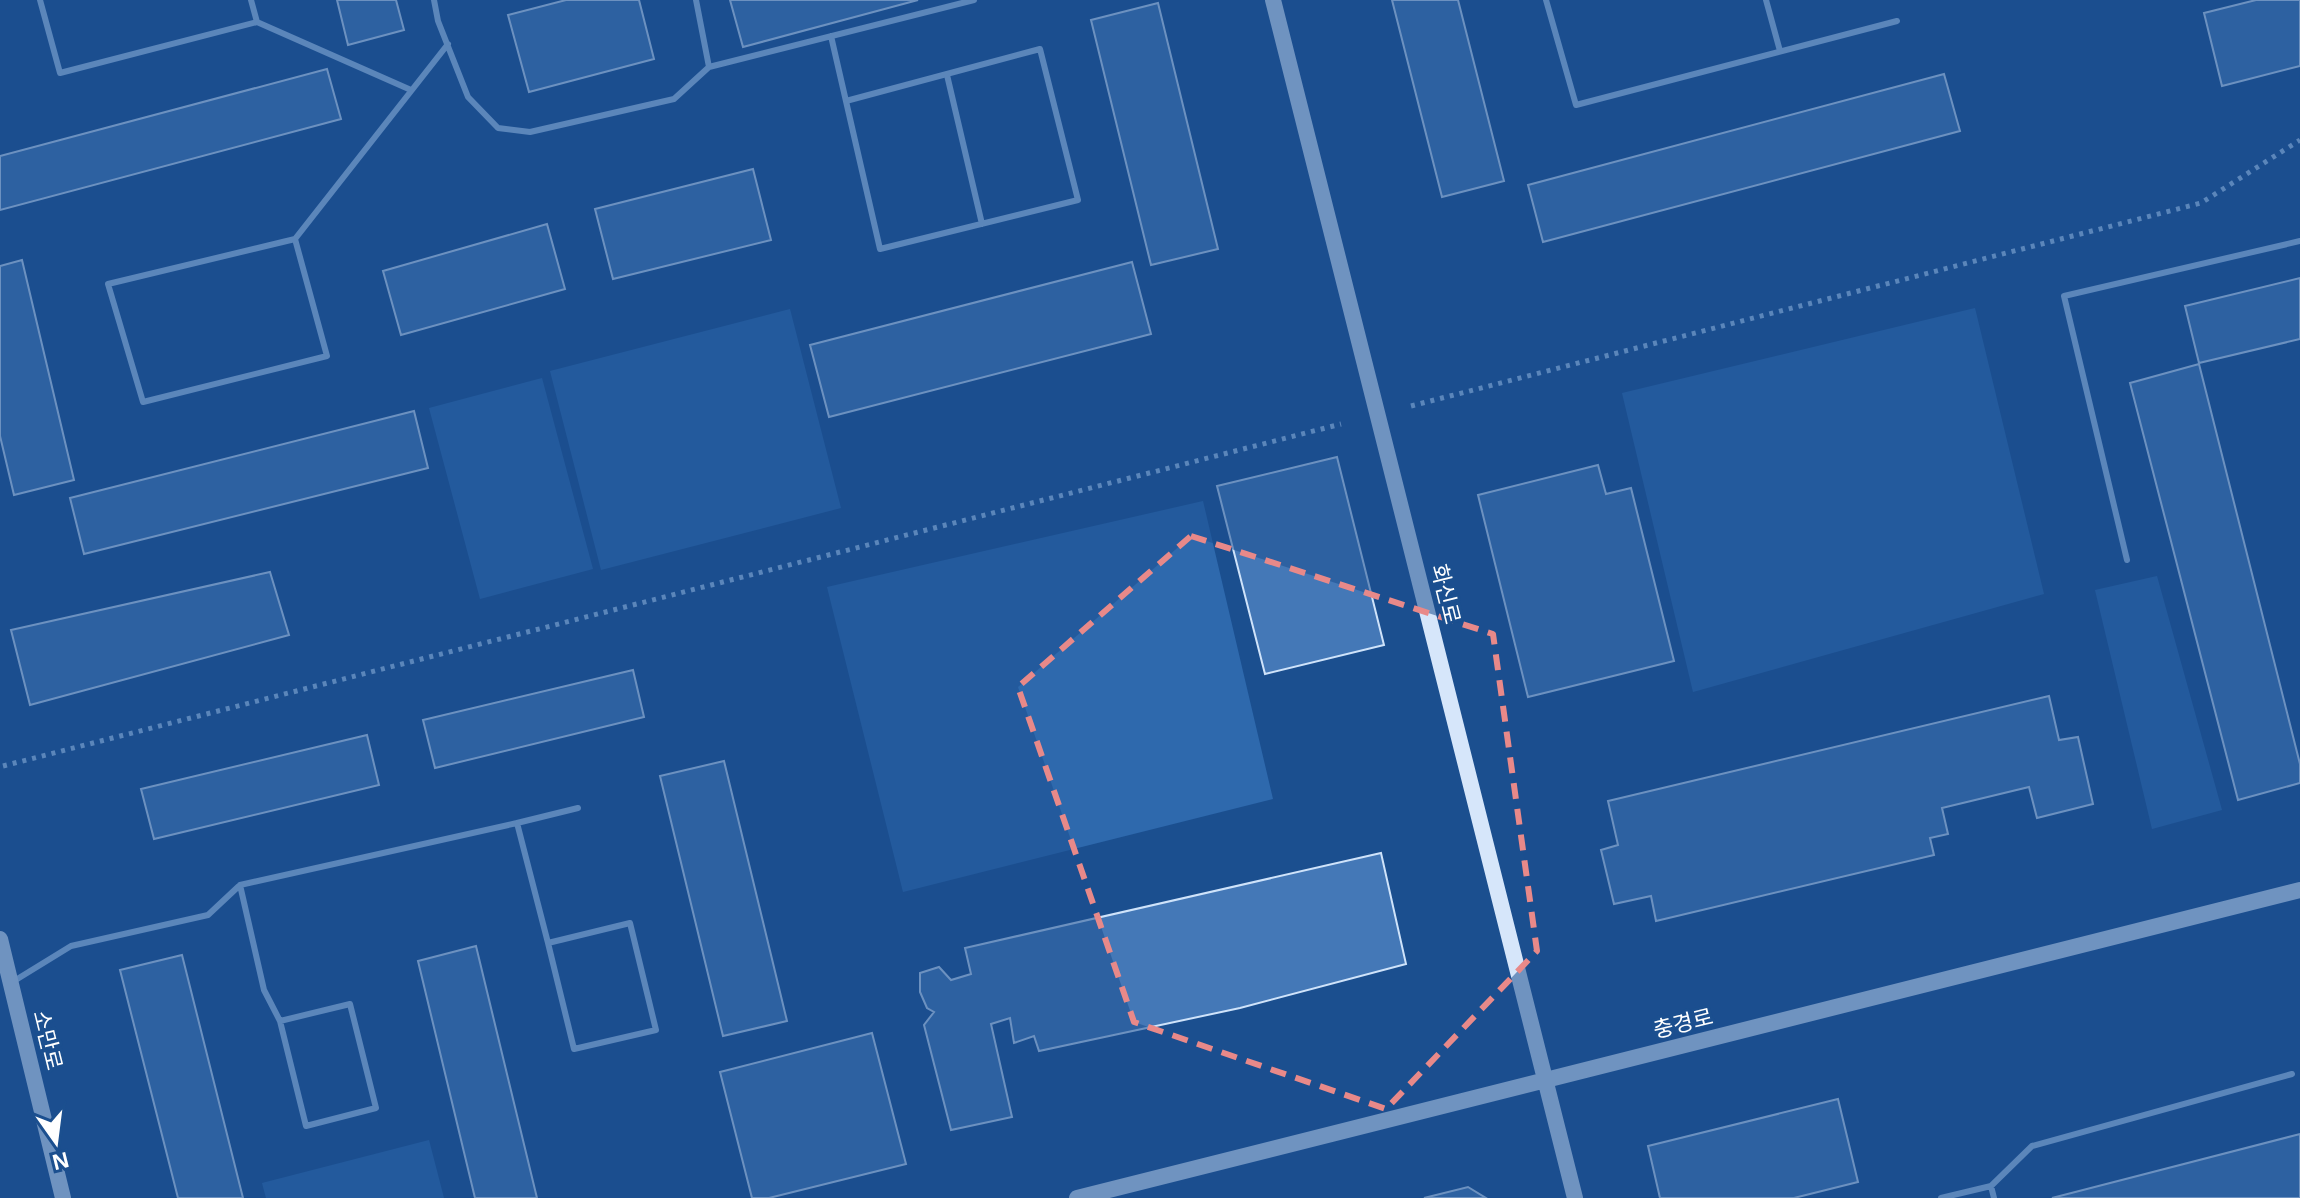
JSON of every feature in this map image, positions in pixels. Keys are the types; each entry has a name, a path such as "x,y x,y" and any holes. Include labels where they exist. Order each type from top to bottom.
{"main road":[{"name":"화신로","path":"1273,0 1575,1198"},
{"name":"충경로","path":"1077,1198 2300,890"},
{"name":"소만로","path":"0,939 63,1198"}],"lane":[{"path":"40,0 60,73 257,22 411,90"},
{"path":"251,0 257,22"},
{"path":"434,0 438,21 468,97 498,128 530,132 674,99 709,67 974,0"},
{"path":"696,0 709,67"},
{"path":"1546,0 1576,105 1897,21"},
{"path":"1766,0 1780,51"},
{"path":"831,36 880,249 1078,200 1040,49 846,101"},
{"path":"295,239 327,356 143,402 108,284 295,239 448,44"},
{"path":"947,75 982,224"},
{"path":"2127,560 2064,296 2300,241"},
{"path":"11,983 71,946 208,915 240,885 578,808"},
{"path":"517,823 574,1049 656,1030 630,923 548,943"},
{"path":"240,885 264,990 280,1021 306,1126 376,1108 350,1004 280,1021"},
{"path":"1941,1198 1991,1186 2032,1146 2292,1074"},
{"path":"1991,1186 1994,1198"}],"path":[{"path":"1411,406 2201,203 2300,140"},
{"path":"3,766 1341,424"}],"highlighted area":[{"path":"1191,536 1493,634 1537,951 1386,1109 1134,1022 1018,687"}],"shaded area":[{"path":"1975,308 2044,594 1693,692 1622,393"},
{"path":"790,309 841,508 601,570 550,371"},
{"path":"542,378 593,569 480,599 429,408"},
{"path":"1203,501 1273,799 903,892 827,587"},
{"path":"2157,576 2222,810 2152,829 2095,590"},
{"path":"429,1140 444,1198 266,1198 262,1183"}],"building":[{"path":"337,0 396,0 404,30 348,45"},
{"path":"566,0 639,0 654,59 529,92 508,15"},
{"path":"730,0 918,0 743,47"},
{"path":"1392,0 1458,0 1504,181 1442,197"},
{"path":"2256,0 2300,0 2300,66 2222,86 2204,13"},
{"path":"1158,3 1218,249 1151,265 1091,20"},
{"path":"327,69 341,119 0,210 0,156"},
{"path":"1944,74 1960,131 1543,242 1528,185"},
{"path":"753,169 771,240 613,279 595,209"},
{"path":"547,224 565,289 401,335 383,271"},
{"path":"22,260 74,480 14,495 0,436 0,266"},
{"path":"1132,262 1151,334 829,417 810,345"},
{"path":"2300,278 2300,339 2199,363 2185,306"},
{"path":"2199,364 2300,764 2300,783 2238,800 2130,383"},
{"path":"414,411 428,468 84,554 70,498"},
{"path":"1337,457 1384,645 1265,674 1217,486"},
{"path":"1598,465 1606,494 1631,488 1674,661 1528,697 1478,495"},
{"path":"270,572 289,635 30,705 11,630"},
{"path":"633,670 644,717 435,768 423,720"},
{"path":"2049,696 2059,740 2078,737 2093,804 2037,818 2029,787 1942,808 1948,834 1930,838 1934,855 1656,921 1651,896 1614,904 1601,850 1618,845 1608,801"},
{"path":"367,735 379,785 154,839 141,789"},
{"path":"724,761 787,1021 723,1036 660,776"},
{"path":"1381,853 1406,964 1240,1008 1039,1051 1034,1036 1014,1043 1010,1018 991,1024 1012,1117 951,1130 924,1025 934,1012 927,1008 920,992 920,973 939,967 951,980 971,974 965,948"},
{"path":"476,946 537,1198 475,1198 418,961"},
{"path":"182,955 243,1198 178,1198 120,970"},
{"path":"872,1033 906,1164 769,1198 752,1198 720,1072"},
{"path":"1838,1099 1858,1182 1794,1198 1660,1198 1648,1146"},
{"path":"2300,1134 2300,1198 2052,1198"},
{"path":"1468,1187 1486,1198 1424,1198"}]}
